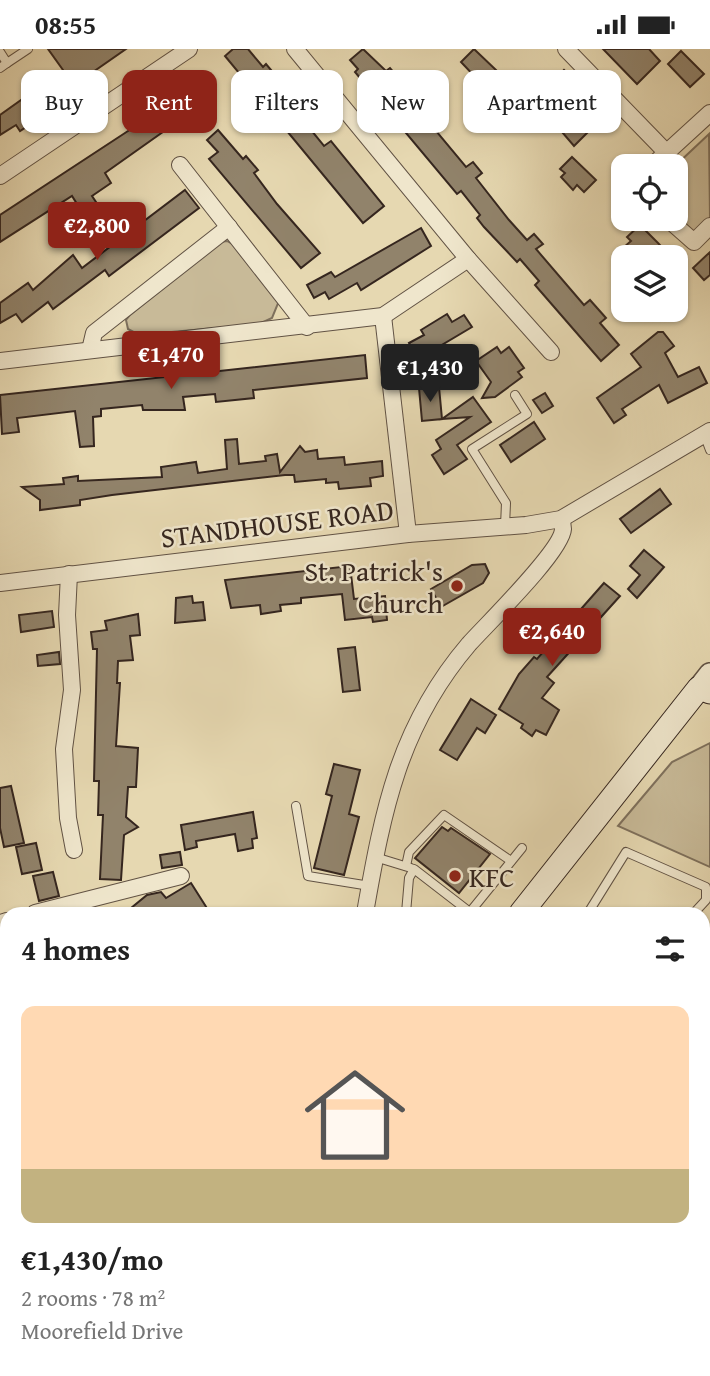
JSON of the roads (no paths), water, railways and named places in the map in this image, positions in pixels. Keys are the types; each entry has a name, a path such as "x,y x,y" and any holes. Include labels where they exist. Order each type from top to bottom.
{"main road":[{"path":"526,907 706,685"}],"street":[{"path":"0,176 189,49"},
{"path":"295,49 468,259 551,352"},
{"path":"566,49 666,152 707,121"},
{"path":"180,165 307,327"},
{"path":"682,231 694,242 710,226"},
{"path":"90,350 94,333 229,227"},
{"path":"0,361 383,316 468,259"},
{"path":"383,316 408,534"},
{"path":"366,907 393,779 426,703 464,651 553,551 564,530 561,519 708,438"},
{"name":"STANDHOUSE ROAD","path":"0,583 408,534 561,519"},
{"path":"69,574 67,615 72,690 64,749 68,818 74,850"},
{"path":"59,907 181,876"}],"lane":[{"path":"0,52 4,66 28,49"},
{"path":"505,526 506,503 472,449 527,414 515,395"},
{"path":"296,806 308,876 370,886"},
{"path":"407,907 409,852 444,815 511,861"},
{"path":"476,907 522,848"},
{"path":"592,907 626,852 706,887 706,900 700,907"},
{"path":"375,857 410,868 463,907"}],"place":[{"name":"St. Patrick's Church","path":"457,586"},
{"name":"KFC","path":"455,876"}]}
